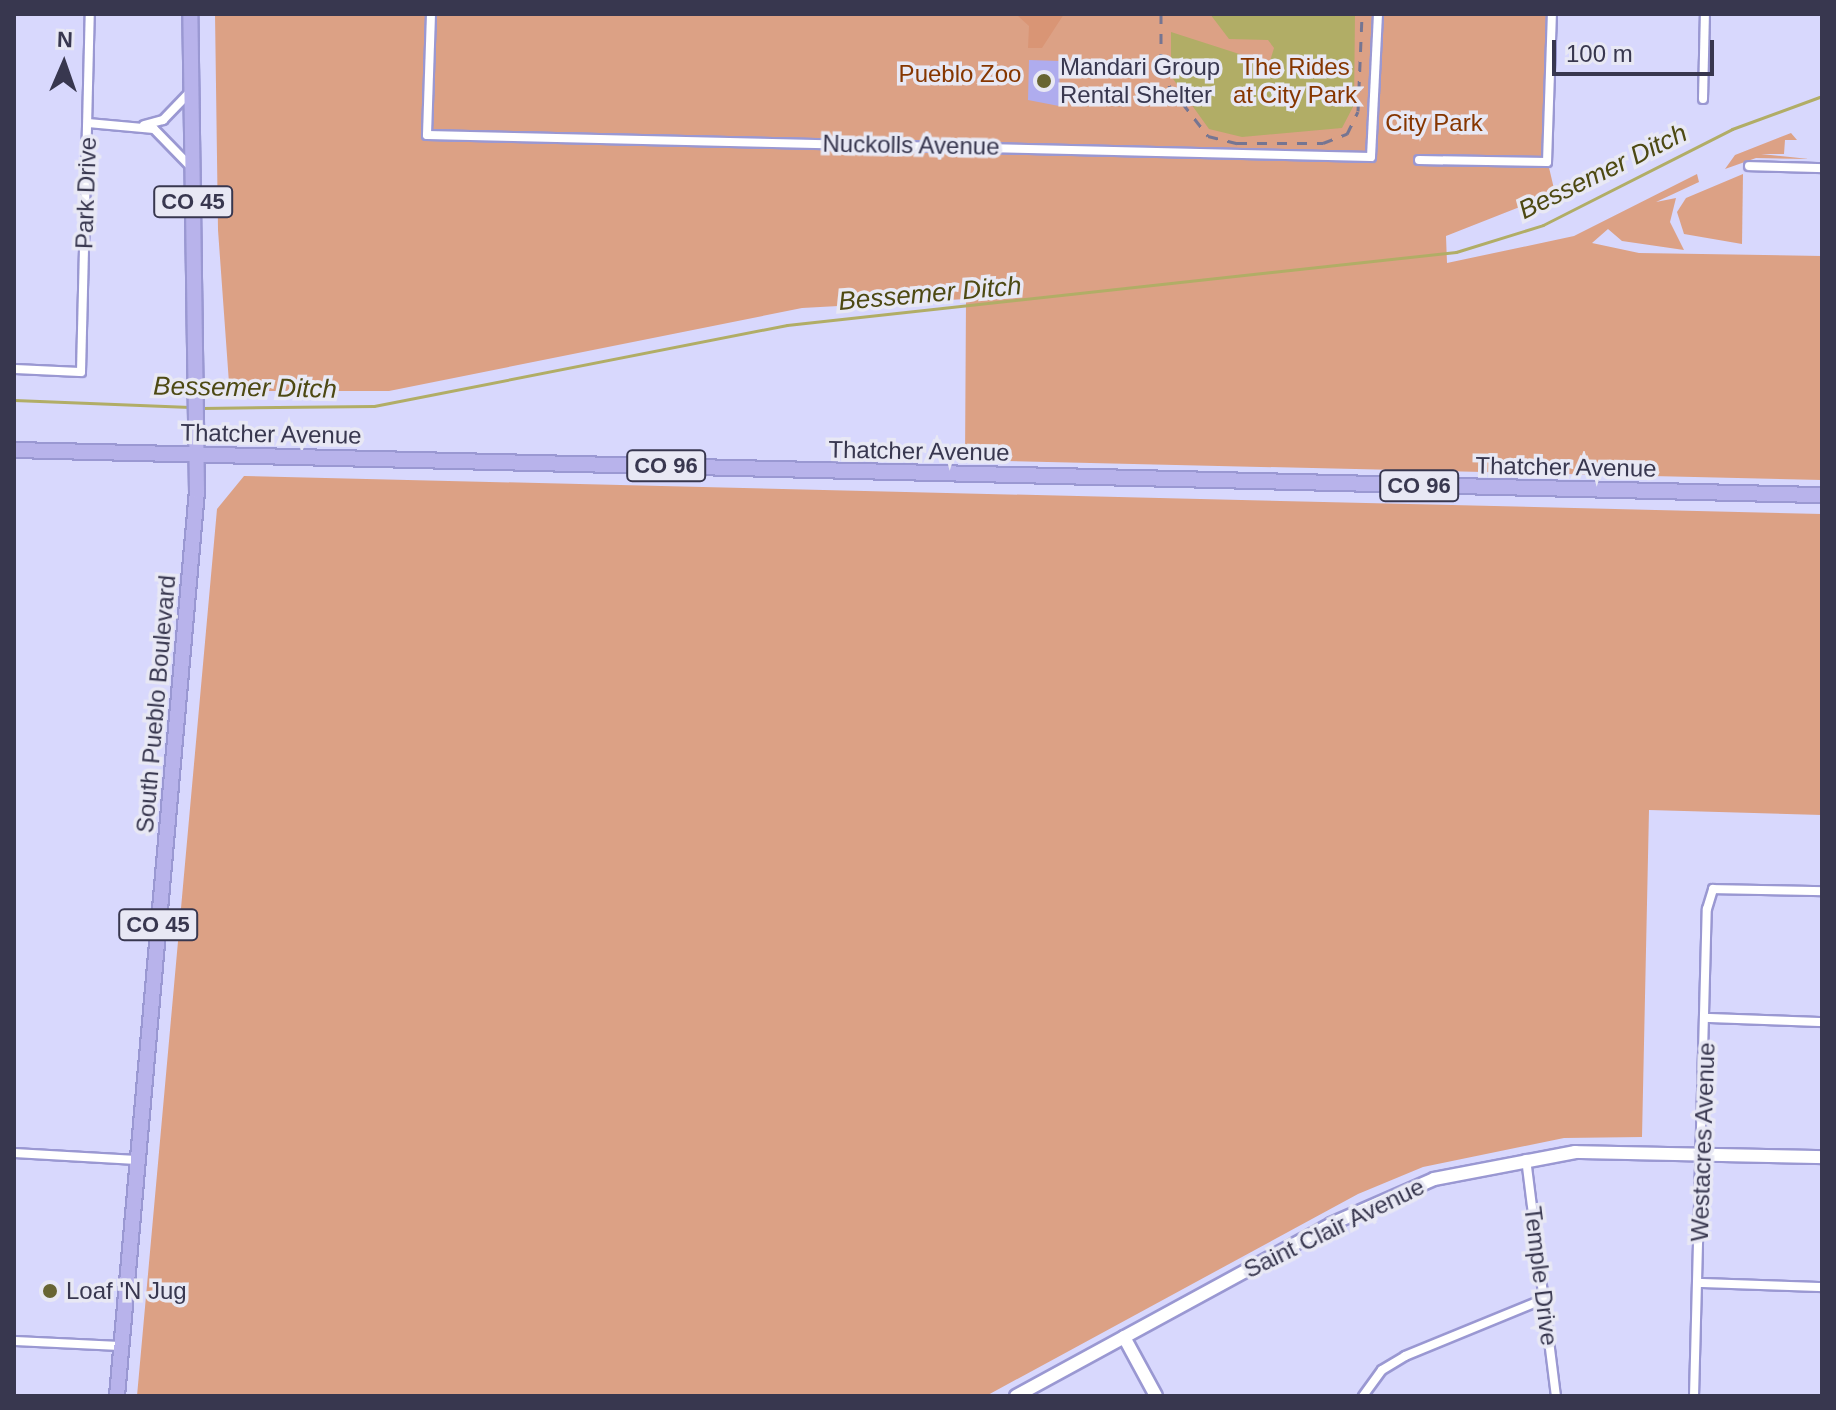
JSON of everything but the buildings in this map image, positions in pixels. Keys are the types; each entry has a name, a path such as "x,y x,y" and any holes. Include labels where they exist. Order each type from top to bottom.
{"main road":[{"name":"South Pueblo Boulevard","path":"117,1396 198,454 190,14"},
{"name":"Thatcher Avenue","path":"14,450 1822,495"}],"street":[{"name":"Park Drive","path":"14,369 81,372 90,14"},
{"name":"Nuckolls Avenue","path":"431,14 427,135 1371,157 1378,14"},
{"path":"1419,160 1547,162 1552,14"},
{"path":"1703,99 1705,14"},
{"path":"88,123 142,125 163,120 190,92"},
{"path":"142,125 169,137 192,169"},
{"path":"1749,166 1822,168"},
{"name":"Westacres Avenue","path":"1694,1396 1713,889 1822,891"},
{"path":"1707,1018 1822,1022"},
{"path":"14,1153 137,1160"},
{"name":"Saint Clair Avenue","path":"1016,1396 1384,1198 1526,1156 1703,1154 1822,1157"},
{"name":"Temple Drive","path":"1526,1156 1556,1396"},
{"path":"1699,1283 1822,1287"},
{"path":"1363,1396 1382,1370 1405,1356 1544,1299"},
{"path":"1124,1337 1156,1396"},
{"path":"14,1341 121,1346"}],"green space":[{"path":"215,14 1546,14 1543,142 1555,193 1446,236 1447,263 1574,236 1697,174 1699,182 1656,202 1676,198 1670,222 1684,250 1622,241 1608,229 1592,243 1639,253 1822,256 1822,480 965,460 966,299 802,308 389,391 239,391 229,383 218,230"},
{"path":"1791,133 1797,140 1785,140 1784,154 1761,154 1809,159 1756,158 1725,169 1735,155"},
{"path":"1743,174 1742,244 1684,234 1677,212 1686,198"},
{"path":"244,476 1822,514 1822,815 1649,810 1642,1137 1564,1138 1423,1167 1358,1194 986,1396 137,1396 217,509"}],"shaded area":[{"path":"985,14 1064,14 1042,48 1028,48 1029,26 1018,16"},
{"name":"The Rides at City Park","path":"1210,14 1355,14 1354,105 1342,128 1242,137 1209,129 1171,76 1171,32 1261,61 1270,61 1274,48 1268,40 1229,39"}],"waterway":[{"name":"Bessemer Ditch","path":"202,408 374,406 787,325 1456,252 1543,225 1732,129 1822,96"},
{"name":"Bessemer Ditch","path":"14,400 190,407"}],"railway":[{"path":"1161,14 1161,67 1170,87 1208,136 1237,143 1323,143 1347,134 1358,111 1362,14"}],"place":[{"name":"Mandari Group Rental Shelter","path":"1044,81"},
{"name":"Loaf 'N Jug","path":"50,1291"}],"park label":[{"name":"Pueblo Zoo","path":"960,74"},
{"name":"City Park","path":"1434,123"}]}
